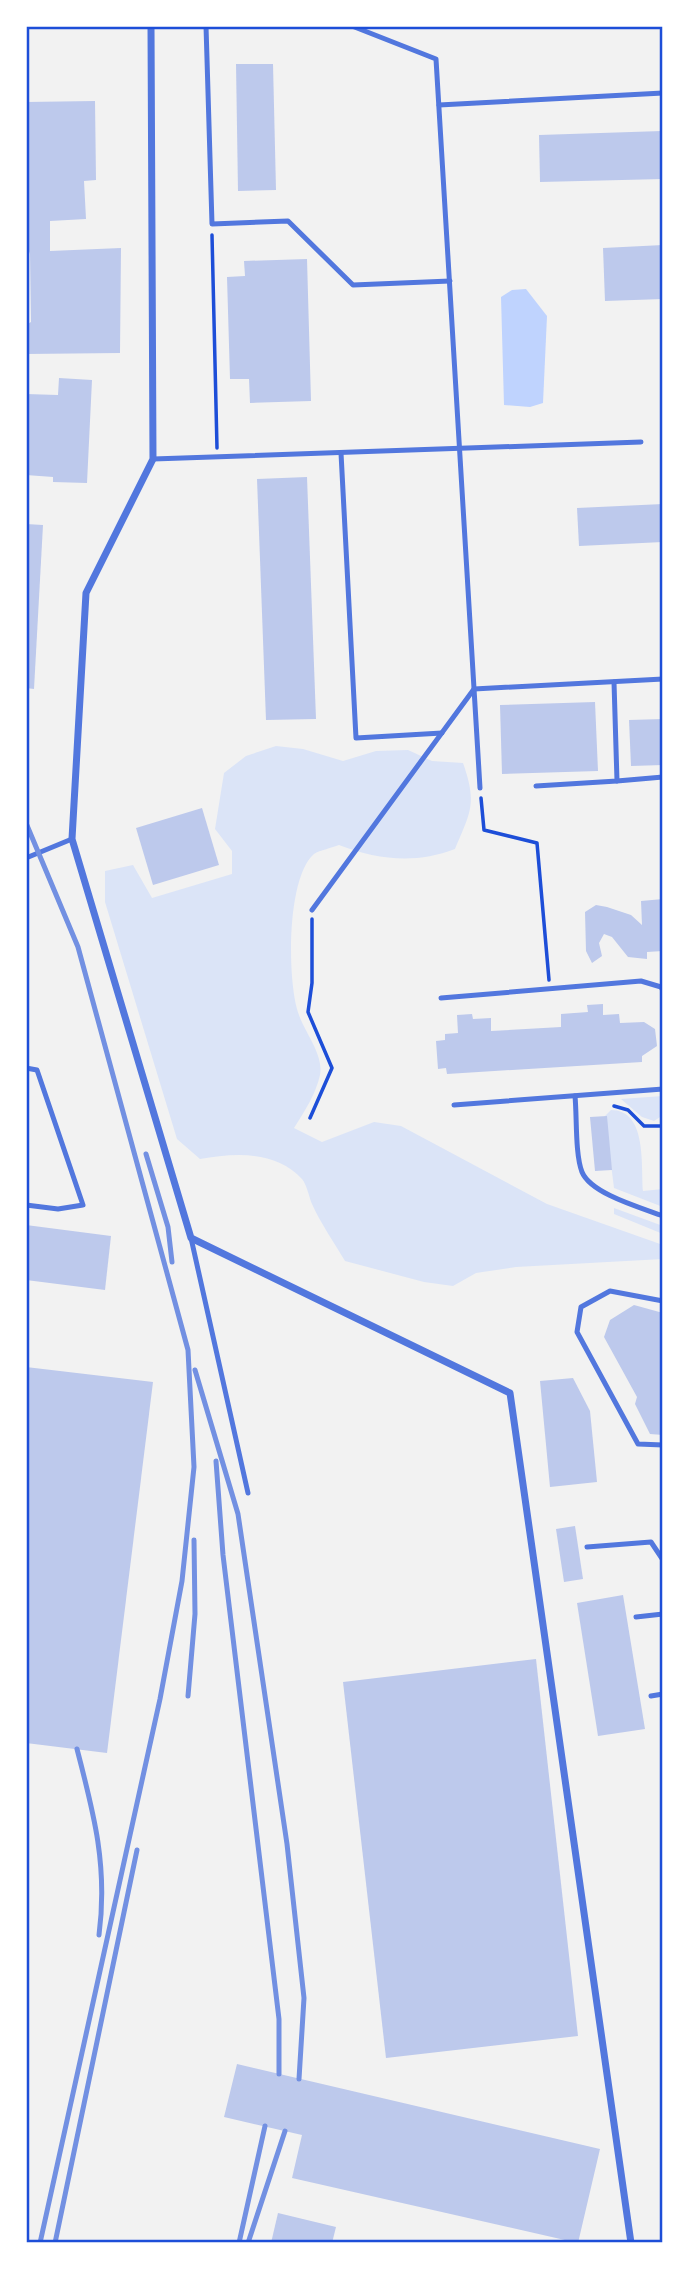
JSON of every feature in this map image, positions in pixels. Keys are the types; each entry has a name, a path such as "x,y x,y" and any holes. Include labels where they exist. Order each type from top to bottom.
{"street":[{"path":"151,26 153,459 86,593 72,839 191,1238 510,1393 631,2243"}],"lane":[{"path":"206,26 212,224 288,221 353,285 450,281"},
{"path":"352,26 436,59 480,788"},
{"path":"439,105 663,93"},
{"path":"153,459 641,442"},
{"path":"341,453 356,738 442,733"},
{"path":"474,689 663,679"},
{"path":"614,682 617,781"},
{"path":"312,910 474,689"},
{"path":"537,786 663,777"},
{"path":"26,858 72,839"},
{"path":"441,998 641,981 661,987 663,992"},
{"path":"26,1068 37,1070 83,1205 58,1209 26,1205"},
{"path":"454,1105 663,1088"},
{"path":"575,1096 582,1172 589,1182 615,1198 663,1216"},
{"path":"191,1238 248,1493"},
{"path":"663,1301 610,1291 580,1307 577,1332 638,1444 663,1445"},
{"path":"587,1547 651,1542 663,1560"},
{"path":"636,1617 663,1614"},
{"path":"651,1696 663,1694"}],"path":[{"path":"212,224 217,457"},
{"path":"480,788 484,830 537,843 550,989"},
{"path":"310,1118 332,1068 308,1012 312,983 312,910"},
{"path":"614,1106 628,1110 644,1126 663,1126"}],"shaded area":[{"path":"276,746 303,749 343,761 376,751 408,750 432,761 463,763 471,798 468,816 455,849 426,857 397,858 368,854 339,845 314,854 305,867 294,907 292,980 299,1015 317,1052 320,1075 316,1089 294,1128 322,1142 374,1122 401,1126 547,1204 663,1245 663,1259 516,1267 476,1273 453,1286 424,1282 345,1261 312,1204 304,1182 280,1163 267,1158 240,1155 200,1159 177,1139 105,902 105,871 133,865 152,898 232,874 232,851 215,829 224,773 246,756"},
{"path":"663,1096 660,1117 654,1121 642,1117 621,1099"},
{"path":"611,1110 623,1112 631,1119 640,1141 643,1191 663,1189 663,1207 614,1188 605,1116"},
{"path":"614,1208 663,1226 663,1234 614,1214"}],"water":[{"path":"526,289 547,316 543,403 530,407 504,405 501,297 512,290"}],"building":[{"path":"236,64 273,64 276,190 238,191"},
{"path":"95,101 96,180 84,181 86,219 50,221 50,251 121,248 120,353 26,354 26,325 31,322 30,254 26,243 26,102"},
{"path":"662,131 663,179 540,182 539,135"},
{"path":"663,245 663,299 605,301 603,248"},
{"path":"307,259 311,401 250,403 249,379 230,379 227,277 245,276 244,261"},
{"path":"59,378 92,380 87,483 53,482 53,477 26,475 26,394 58,395"},
{"path":"307,477 316,719 266,720 257,479"},
{"path":"663,504 663,542 579,546 577,508"},
{"path":"26,524 43,525 34,689 26,688"},
{"path":"595,702 598,771 502,774 500,705"},
{"path":"663,719 663,765 631,766 629,720"},
{"path":"202,808 219,865 153,885 136,828"},
{"path":"663,899 663,951 647,952 647,959 628,957 612,937 604,934 599,943 602,956 592,963 586,951 585,912 596,905 607,907 631,915 642,925 641,901"},
{"path":"603,1004 603,1015 619,1014 620,1023 644,1022 655,1029 657,1046 642,1056 642,1062 447,1074 446,1068 438,1069 436,1041 445,1040 445,1034 458,1033 457,1015 472,1014 473,1019 491,1018 491,1031 561,1027 561,1014 588,1012 587,1005"},
{"path":"607,1116 612,1170 595,1171 590,1117"},
{"path":"26,1225 111,1236 105,1290 26,1280"},
{"path":"634,1305 663,1313 663,1435 650,1434 635,1404 637,1397 604,1337 610,1320"},
{"path":"26,1367 153,1382 107,1753 26,1743"},
{"path":"573,1378 590,1411 597,1482 550,1487 540,1381"},
{"path":"575,1526 583,1579 564,1582 556,1529"},
{"path":"623,1595 645,1729 598,1736 577,1603"},
{"path":"536,1659 578,2036 386,2058 343,1682"},
{"path":"237,2064 600,2149 578,2243 292,2178 302,2135 224,2117"},
{"path":"278,2213 336,2227 332,2243 271,2243"}],"railway":[{"path":"26,823 78,947 188,1350 194,1467 182,1581 160,1699 40,2243"},
{"path":"146,1154 168,1227 172,1262"},
{"path":"195,1370 238,1514 287,1844 304,1998 299,2079"},
{"path":"216,1461 223,1555 279,2019 279,2074"},
{"path":"188,1696 195,1614 194,1540"},
{"path":"77,1749 98,1841 102,1886 99,1935"},
{"path":"55,2243 137,1850"},
{"path":"239,2243 265,2126"},
{"path":"248,2243 285,2131"}]}
